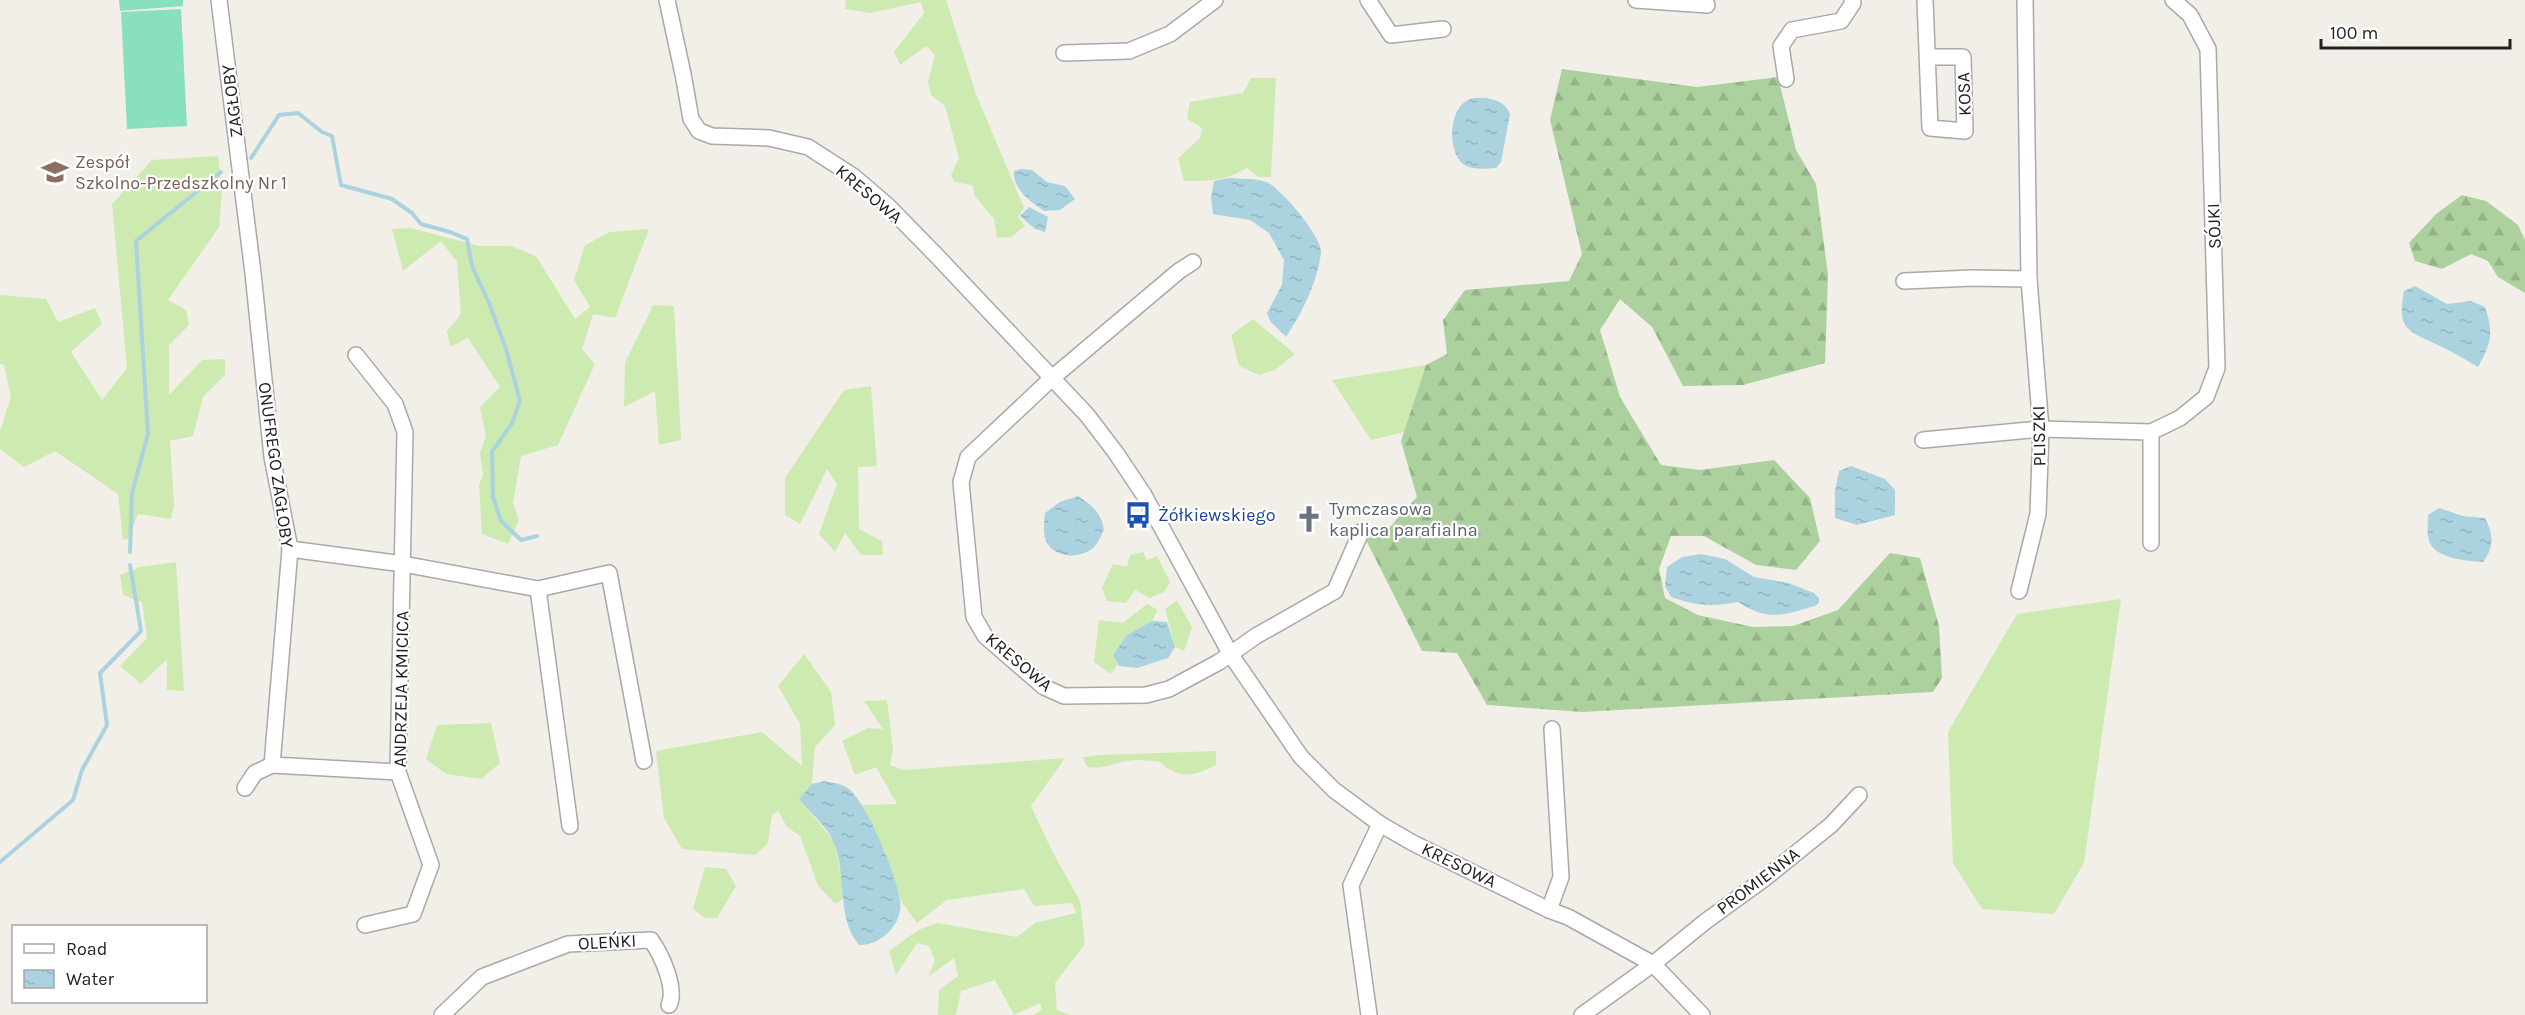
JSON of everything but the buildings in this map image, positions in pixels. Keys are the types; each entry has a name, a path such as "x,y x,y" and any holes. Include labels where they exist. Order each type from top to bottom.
{"street":[{"name":"ZAGŁOBY","path":"219,0 253,273"},
{"name":"KRESOWA","path":"667,0 690,119 699,132 712,136 769,138 808,147 853,176 888,205 1087,415 1144,495 1231,655 1301,757 1335,790 1380,824 1413,843 1549,910 1568,917 1653,964 1702,1015"},
{"path":"1064,53 1129,51 1170,34 1215,0"},
{"path":"1368,0 1391,35 1443,29"},
{"path":"1636,0 1707,5"},
{"path":"1786,79 1781,46 1792,30 1840,21 1852,0"},
{"name":"KOSA","path":"1925,0 1930,128 1965,131 1963,57 1929,57"},
{"name":"PLISZKI","path":"2019,591 2038,514 2041,429 2029,279 2025,0"},
{"name":"SÓJKI","path":"1923,440 2041,429 2151,432 2180,418 2206,397 2217,368 2208,49 2190,15 2173,0"},
{"name":"KRESOWA","path":"1193,262 1179,271 1052,378 968,457 961,482 974,618 985,636 1044,687 1064,696 1146,695 1169,689 1231,655"},
{"name":"ONUFREGO ZAGŁOBY","path":"253,273 272,457 290,549 272,765"},
{"path":"1904,281 1972,278 2029,279"},
{"name":"ANDRZEJA KMICICA","path":"356,356 395,404 405,432 398,772 431,865 413,914 365,925"},
{"path":"2151,432 2151,543"},
{"path":"1231,655 1256,636 1335,591 1361,532"},
{"path":"290,549 404,564 538,589 609,573 644,761"},
{"path":"538,589 570,826"},
{"path":"1549,910 1561,877 1552,729"},
{"path":"244,788 255,773 272,765 398,772"},
{"name":"PROMIENNA","path":"1582,1015 1653,964 1831,825 1859,795"},
{"path":"1369,1015 1351,885 1380,824"},
{"name":"OLEŃKI","path":"442,1015 482,977 568,944 651,940 662,955 673,998 669,1005"}],"green space":[{"path":"119,0 183,0 183,6 120,11"},
{"path":"846,0 946,0 976,94 1024,208 1018,217 1025,226 1011,237 997,238 994,219 975,196 972,185 955,182 951,175 959,158 945,106 931,95 928,82 935,55 926,46 900,65 894,52 924,13 921,2 870,13 845,9"},
{"path":"181,9 187,126 127,129 121,12"},
{"path":"1562,69 1697,87 1778,77 1796,150 1816,184 1828,275 1825,363 1743,385 1683,386 1652,327 1620,299 1600,330 1620,397 1661,465 1700,470 1774,460 1810,498 1820,541 1796,570 1756,565 1704,536 1671,536 1659,569 1665,598 1698,615 1753,627 1793,626 1838,610 1890,553 1920,558 1939,626 1942,678 1933,692 1583,712 1487,705 1457,653 1422,651 1365,538 1389,528 1417,497 1401,441 1426,365 1447,354 1443,320 1465,290 1569,281 1582,254 1550,120"},
{"path":"1251,78 1276,78 1271,177 1258,177 1247,168 1231,176 1217,179 1184,181 1178,158 1200,138 1202,128 1187,119 1190,102 1243,93"},
{"path":"218,156 222,189 219,227 168,300 186,310 189,325 169,345 169,395 202,360 225,359 225,375 203,397 193,436 170,441 174,505 171,519 138,514 128,539 123,540 118,494 55,451 24,467 0,449 0,431 11,397 4,365 0,364 0,295 46,299 58,322 95,308 102,324 71,352 102,400 127,368 112,204 152,160"},
{"path":"2462,195 2486,201 2518,225 2525,240 2525,293 2498,277 2488,261 2471,254 2442,269 2415,261 2409,243 2436,214"},
{"path":"411,228 479,246 511,246 536,256 575,319 590,307 574,280 585,245 610,232 649,229 615,318 593,314 582,349 595,364 558,445 521,456 513,503 519,520 508,544 482,534 479,485 483,475 480,453 486,436 480,407 500,387 468,338 450,347 447,331 461,314 457,262 441,241 403,271 392,229"},
{"path":"653,305 674,306 681,440 659,445 655,391 624,407 625,363"},
{"path":"1253,319 1295,354 1275,370 1259,375 1239,366 1231,335"},
{"path":"1426,365 1404,432 1371,440 1332,380"},
{"path":"871,386 877,466 858,467 859,529 882,541 883,555 861,555 845,533 835,552 819,534 837,484 827,469 800,524 785,515 785,478 844,390"},
{"path":"1143,552 1147,560 1157,556 1170,582 1164,592 1150,598 1135,590 1126,603 1107,601 1102,588 1113,564 1127,567 1130,555"},
{"path":"176,562 184,691 167,690 167,659 141,684 120,666 147,638 142,602 123,595 120,575 140,567"},
{"path":"2121,599 2084,863 2054,914 1982,909 1953,863 1948,732 2017,614"},
{"path":"1177,601 1192,627 1184,651 1175,647 1165,609"},
{"path":"1147,604 1158,610 1152,621 1127,635 1113,655 1118,664 1111,674 1094,662 1099,620 1123,623"},
{"path":"804,654 831,692 835,725 815,747 812,784 799,799 834,841 844,890 842,900 835,904 818,886 800,836 787,827 778,811 772,815 768,843 756,855 682,849 664,818 656,751 762,732 802,766 800,724 778,686"},
{"path":"887,700 893,750 890,765 904,770 1065,758 1031,806 1052,851 1080,901 1085,944 1055,983 1057,1010 1070,1015 1033,1015 1042,1010 1040,1003 1014,1015 995,980 961,991 956,1015 938,1015 939,990 958,976 954,958 928,977 935,960 929,946 917,943 896,975 889,951 918,930 937,923 1017,937 1035,923 1076,913 1072,903 1034,906 1024,889 947,900 917,923 901,901 884,849 861,805 897,804 876,767 855,775 842,741 868,728 883,729 864,701"},
{"path":"491,723 500,763 481,779 446,774 426,759 437,725"},
{"path":"1216,751 1216,765 1194,774 1180,774 1160,762 1145,760 1087,767 1083,757 1099,755"},
{"path":"705,867 726,869 736,886 717,918 705,918 693,909"}],"water":[{"path":"1475,98 1487,98 1504,105 1510,114 1501,162 1496,168 1483,169 1463,164 1458,158 1454,150 1452,130 1457,112 1462,105"},
{"path":"1032,170 1047,182 1065,186 1075,199 1060,210 1044,211 1023,194 1016,184 1014,171"},
{"path":"1229,178 1258,180 1272,186 1300,214 1320,246 1319,264 1312,286 1298,318 1286,337 1270,321 1267,313 1282,285 1284,260 1269,233 1250,220 1213,214 1211,198 1214,181"},
{"path":"1029,207 1048,217 1045,232 1035,229 1020,216"},
{"path":"2415,286 2447,304 2471,301 2485,307 2490,324 2490,338 2478,367 2407,328 2402,314 2404,291"},
{"path":"1851,466 1885,479 1895,490 1895,515 1857,525 1835,518 1835,490 1839,471"},
{"path":"1078,496 1098,513 1104,529 1092,549 1080,554 1060,554 1046,541 1045,513 1060,502"},
{"path":"2439,508 2463,516 2485,518 2492,541 2483,562 2462,560 2435,550 2429,542 2428,515"},
{"path":"1701,554 1725,559 1754,577 1788,583 1814,593 1819,598 1819,602 1815,606 1776,615 1759,612 1738,602 1704,605 1671,597 1665,586 1667,567 1682,557"},
{"path":"1152,621 1167,622 1175,647 1168,658 1137,668 1119,666 1113,655 1127,635"},
{"path":"824,781 846,787 854,794 879,839 898,889 900,909 895,925 875,942 859,945 852,934 844,909 838,855 834,843 823,826 799,799 812,784"}],"waterway":[{"path":"251,158 279,115 298,113 322,132 332,136 341,185 392,199 412,213 421,224 467,239 472,266 506,349 520,401 512,423 492,452 493,497 501,521 521,540 537,536"},
{"path":"130,552 132,493 148,434 136,241 221,172"},
{"path":"0,862 73,800 82,770 107,725 100,673 141,631 130,565"}],"place":[{"name":"Zespół Szkolno-Przedszkolny Nr 1","path":"55,172"},
{"name":"Żółkiewskiego","path":"1138,515"},
{"name":"Tymczasowa kaplica parafialna","path":"1309,519"}]}
